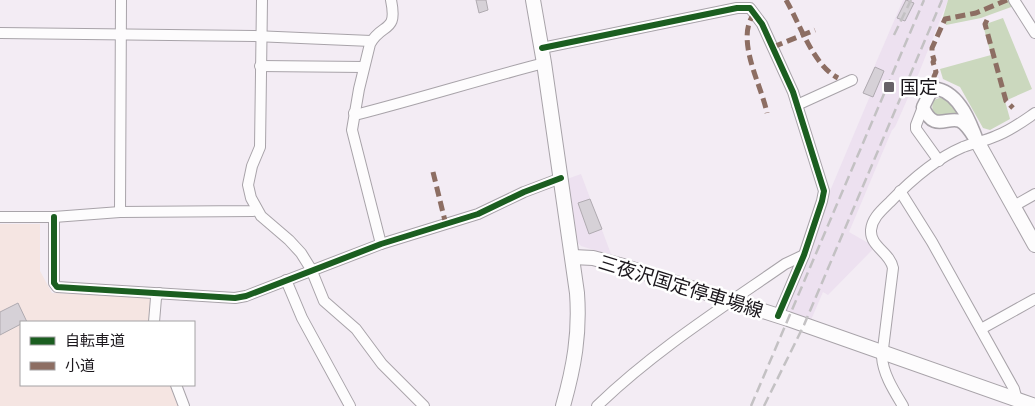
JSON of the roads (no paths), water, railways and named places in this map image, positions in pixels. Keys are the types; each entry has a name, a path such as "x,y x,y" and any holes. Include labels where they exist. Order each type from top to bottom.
{"main road":[{"name":"三夜沢国定停車場線","path":"533,0 542,48 573,257 582,256 600,259 778,316 1035,406"},
{"path":"978,142 1035,245"},
{"path":"563,406 575,357 578,330 577,293 573,257"}],"street":[{"path":"120,212 121,0"},
{"path":"262,0 260,147 252,166 248,185 251,198 260,216 295,246 311,270 324,301 356,329 382,364 424,406"},
{"path":"380,244 352,130 354,113 371,41 389,26 393,20 391,0"},
{"path":"1014,0 1035,33"},
{"path":"542,48 751,4 762,24 797,105 824,191 804,255 778,316"},
{"path":"0,33 261,37 371,41"},
{"path":"354,113 359,114 437,94 544,63"},
{"path":"260,66 364,67"},
{"path":"797,105 852,80"},
{"path":"938,161 916,129 923,108 932,91 938,89 949,93 965,113 978,142"},
{"path":"923,108 928,116 936,121 953,120 967,126 978,142"},
{"path":"903,406 890,384 882,365 892,268 889,258 873,241 871,231 876,218 900,191 938,161 962,148 1003,133 1035,113"},
{"path":"54,217 54,283 57,286 235,298 246,296 380,244 478,214 524,192 562,178"},
{"path":"900,191 932,242 1014,389 1017,400"},
{"path":"1014,206 1035,194"},
{"path":"0,217 54,217 120,212 253,211 256,208"},
{"path":"597,406 649,359 790,261 804,255"},
{"path":"286,280 302,318 350,406"},
{"path":"154,321 156,298 159,293"},
{"path":"980,330 1035,299"},
{"path":"176,386 184,406"}],"railway":[{"path":"894,35 911,0"},
{"path":"751,406 924,0"},
{"path":"764,406 804,325 942,0"}],"place":[{"name":"国定","path":"889,87"}]}
